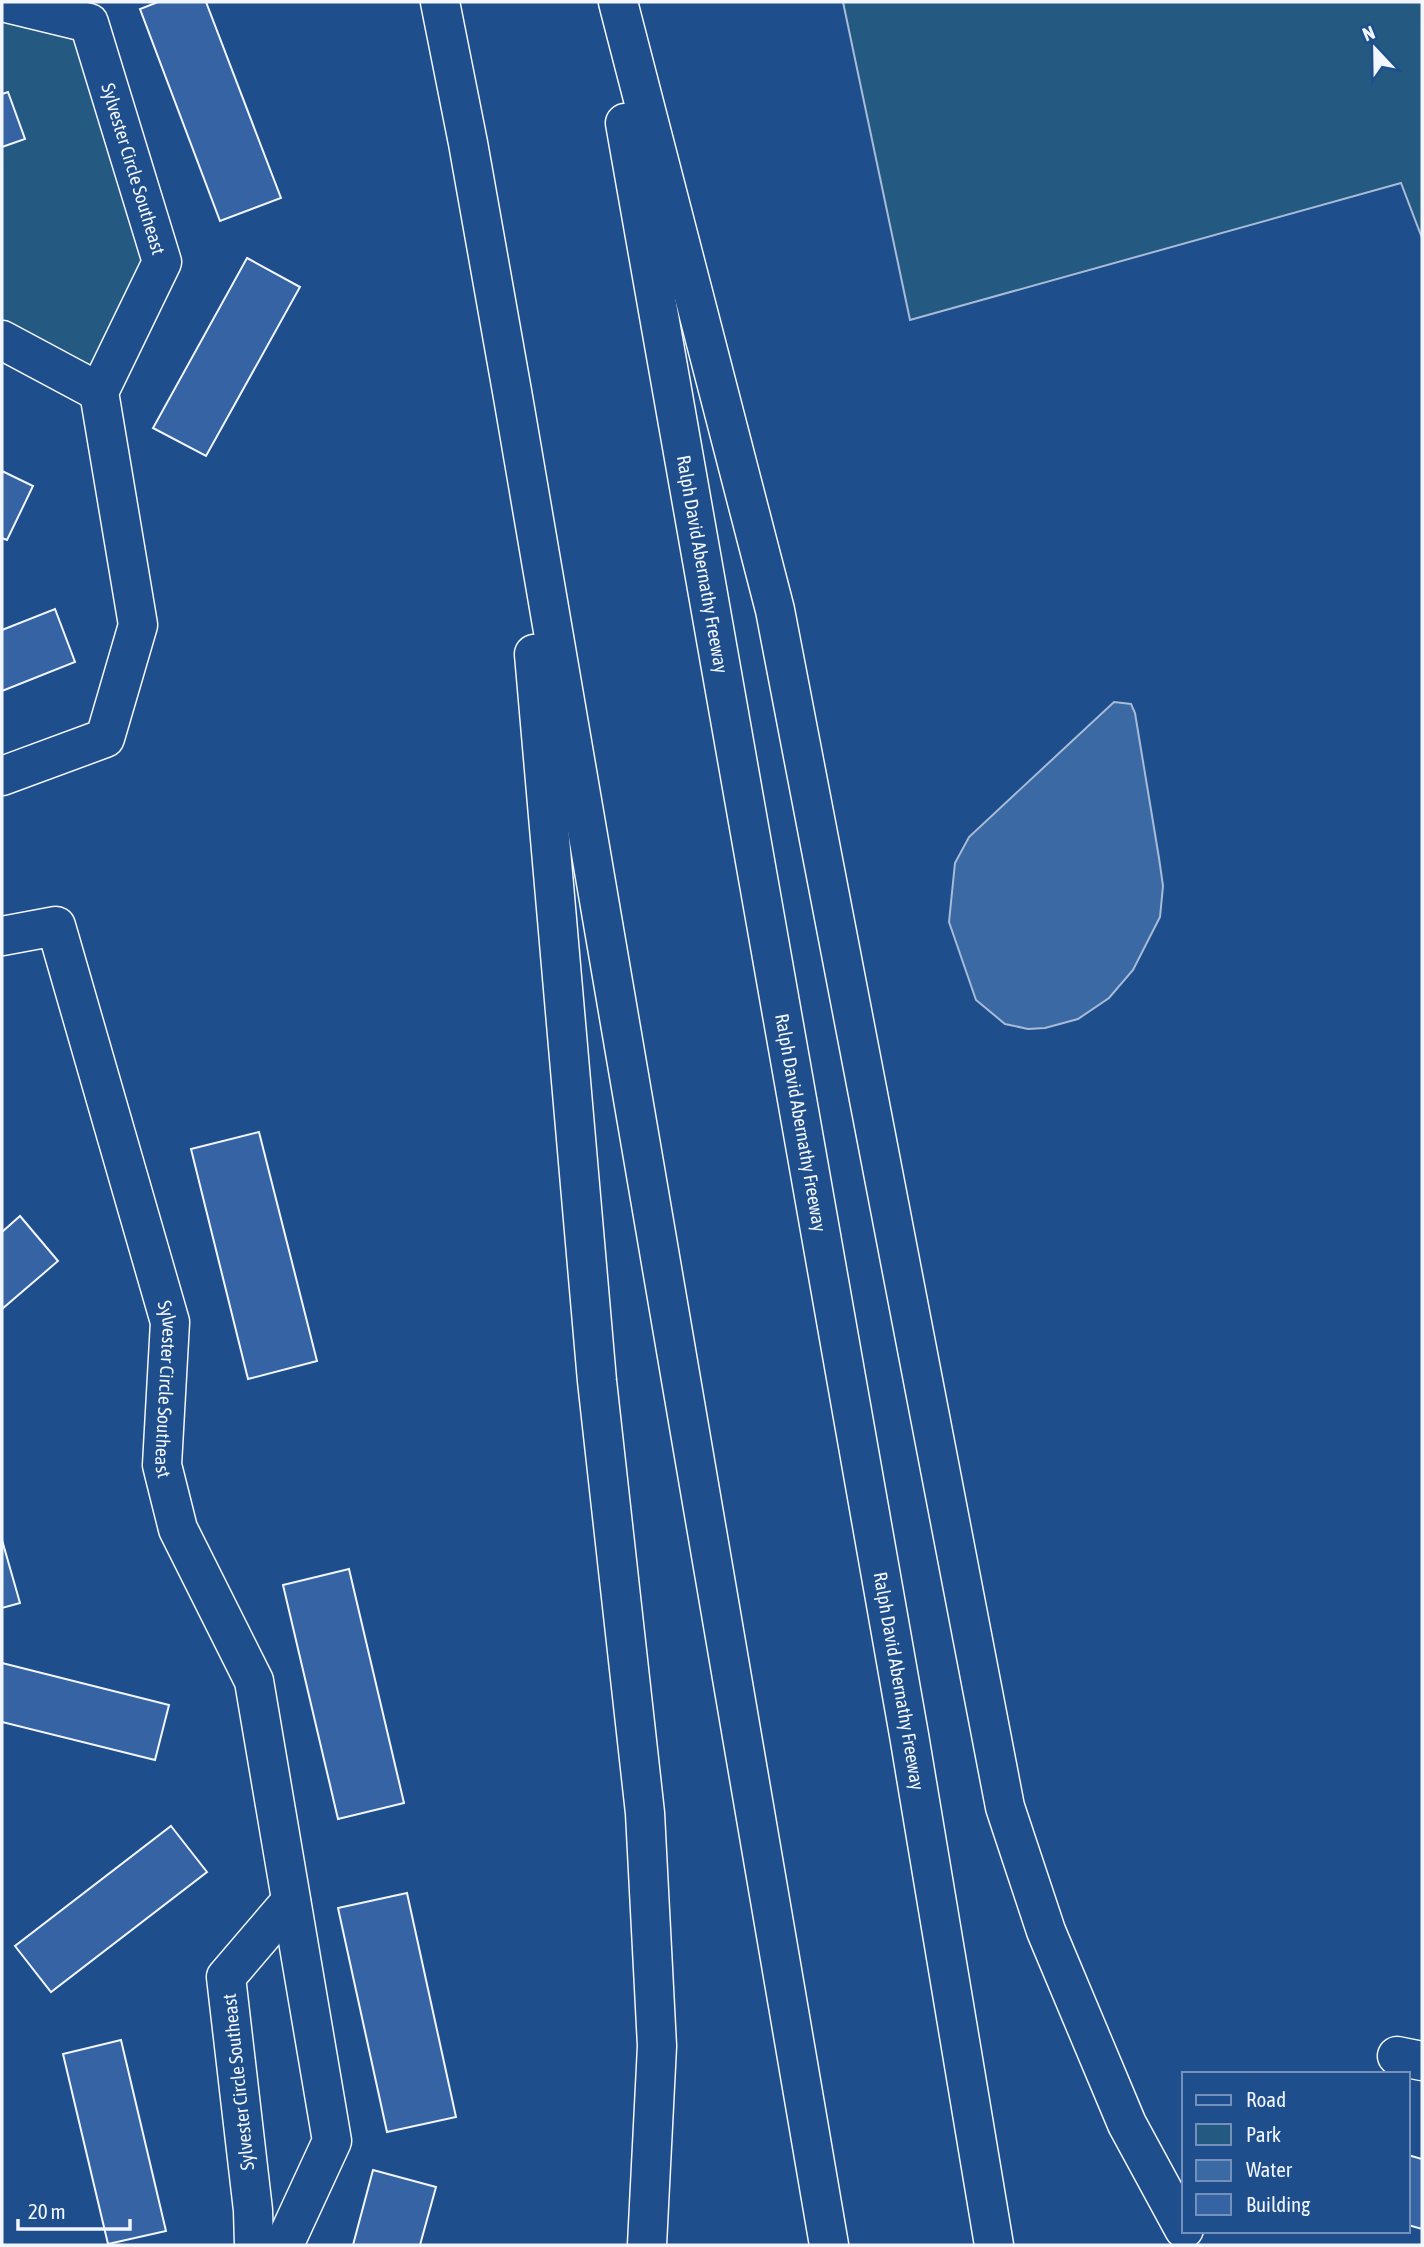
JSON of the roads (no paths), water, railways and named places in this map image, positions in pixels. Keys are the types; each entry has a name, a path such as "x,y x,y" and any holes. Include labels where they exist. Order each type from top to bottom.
{"main road":[{"name":"Sylvester Circle Southeast","path":"2,2 89,23 162,262 99,392"},
{"path":"440,2 513,397 830,2245"},
{"name":"Ralph David Abernathy Freeway","path":"602,2 704,563 892,1638 994,2245"},
{"path":"618,2 775,610 1005,1807 1046,1931 1126,2124 1182,2225"},
{"path":"2,340 99,392 138,625 105,738 2,776"},
{"path":"513,397 597,1381 645,1813 657,2046 647,2245"},
{"name":"Sylvester Circle Southeast","path":"2,936 56,926 170,1322 162,1465 178,1530 254,1681 332,2141 284,2245"},
{"name":"Sylvester Circle Southeast","path":"254,2245 253,2210 226,1977 291,1901"}],"water":[{"path":"1114,702 1131,704 1135,713 1163,886 1160,917 1133,970 1109,998 1078,1019 1045,1028 1028,1029 1005,1024 976,1000 949,922 955,863 969,837"}]}
